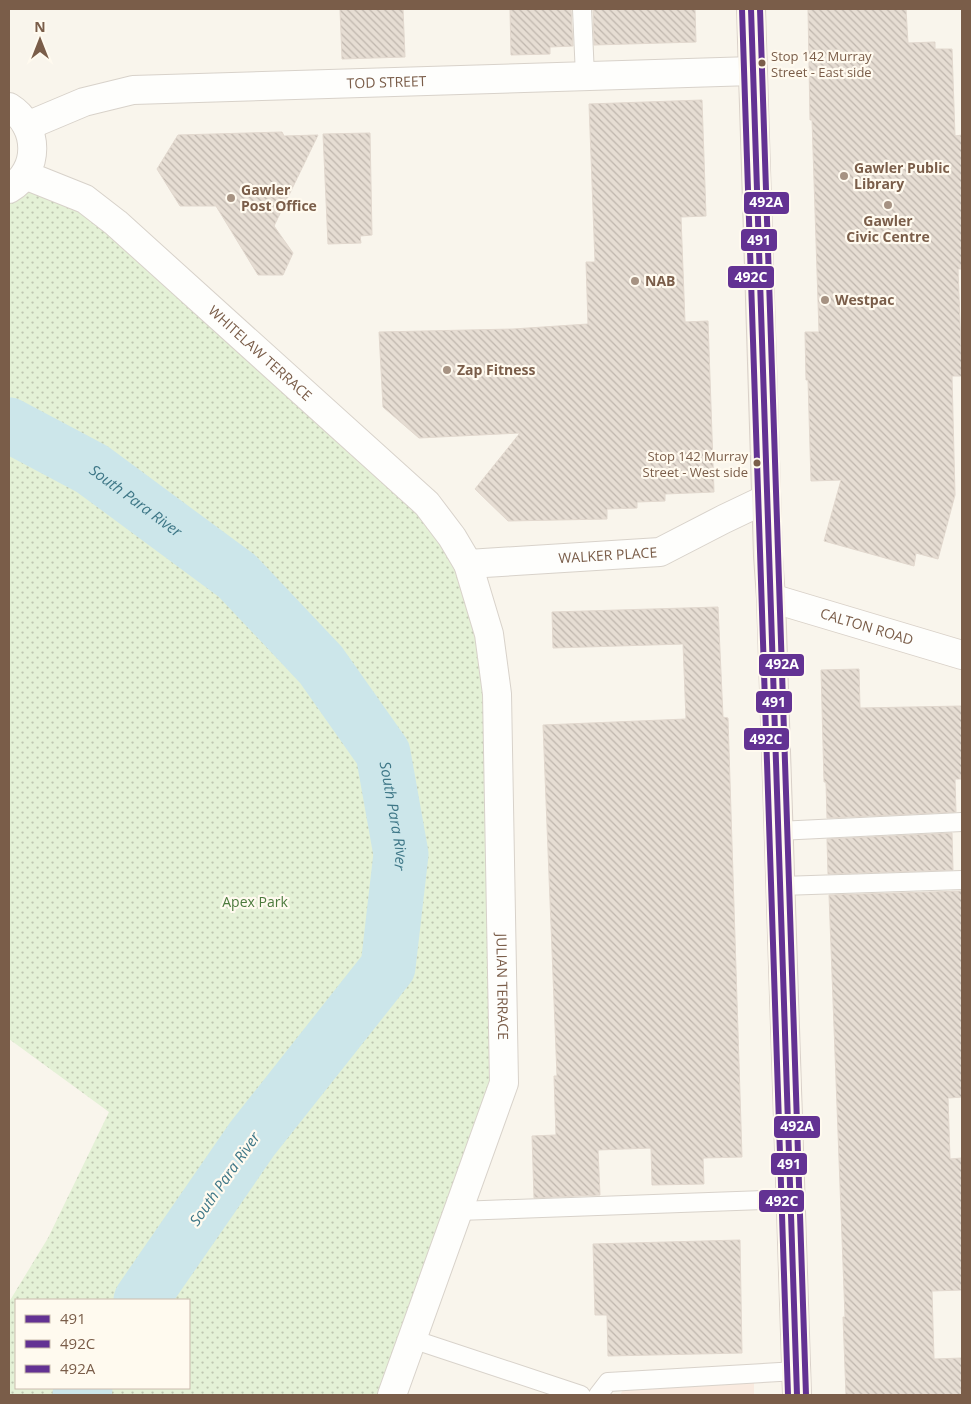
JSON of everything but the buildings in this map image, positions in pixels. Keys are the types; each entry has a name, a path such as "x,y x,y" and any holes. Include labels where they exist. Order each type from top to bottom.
{"main road":[{"path":"751,9 797,1383"}],"street":[{"name":"TOD STREET","path":"18,116 133,90 753,71"},
{"path":"17,182 30,162 32,148 32,136 18,116"},
{"name":"WHITELAW TERRACE","path":"17,182 85,199 116,222 427,504 452,537 468,564"},
{"name":"WALKER PLACE","path":"468,564 660,552 766,499"},
{"name":"JULIAN TERRACE","path":"392,1395 504,1083 497,694 489,634 468,564"},
{"name":"CALTON ROAD","path":"771,598 962,655"}],"lane":[{"path":"582,9 585,76"},
{"path":"778,831 962,822"},
{"path":"780,886 962,880"},
{"path":"458,1211 791,1199"},
{"path":"412,1339 581,1395"},
{"path":"598,1395 608,1382 797,1383"}],"shaded area":[{"path":"754,1382 754,1395 620,1395 623,1390"}],"green space":[{"name":"Apex Park","path":"18,184 85,199 427,504 489,634 504,1083 392,1395 9,1395 9,1302 48,1238 109,1112 9,1039 9,189"}],"waterway":[{"name":"South Para River","path":"9,425 92,469 237,576 321,665 383,753 401,854 388,967 252,1139 142,1299"},
{"name":"South Para River","path":"80,1395 84,1389"}],"transit line":[{"name":"492C","path":"742,9 788,1395"},
{"name":"491","path":"751,9 797,1395"},
{"name":"492A","path":"760,9 806,1395"}],"place":[{"name":"Stop 142 Murray Street - East side","path":"762,63"},
{"name":"Gawler Public Library","path":"844,176"},
{"name":"Gawler Post Office","path":"231,198"},
{"name":"Gawler Civic Centre","path":"888,205"},
{"name":"NAB","path":"635,281"},
{"name":"Westpac","path":"825,300"},
{"name":"Zap Fitness","path":"447,370"},
{"name":"Stop 142 Murray Street - West side","path":"757,463"}]}
